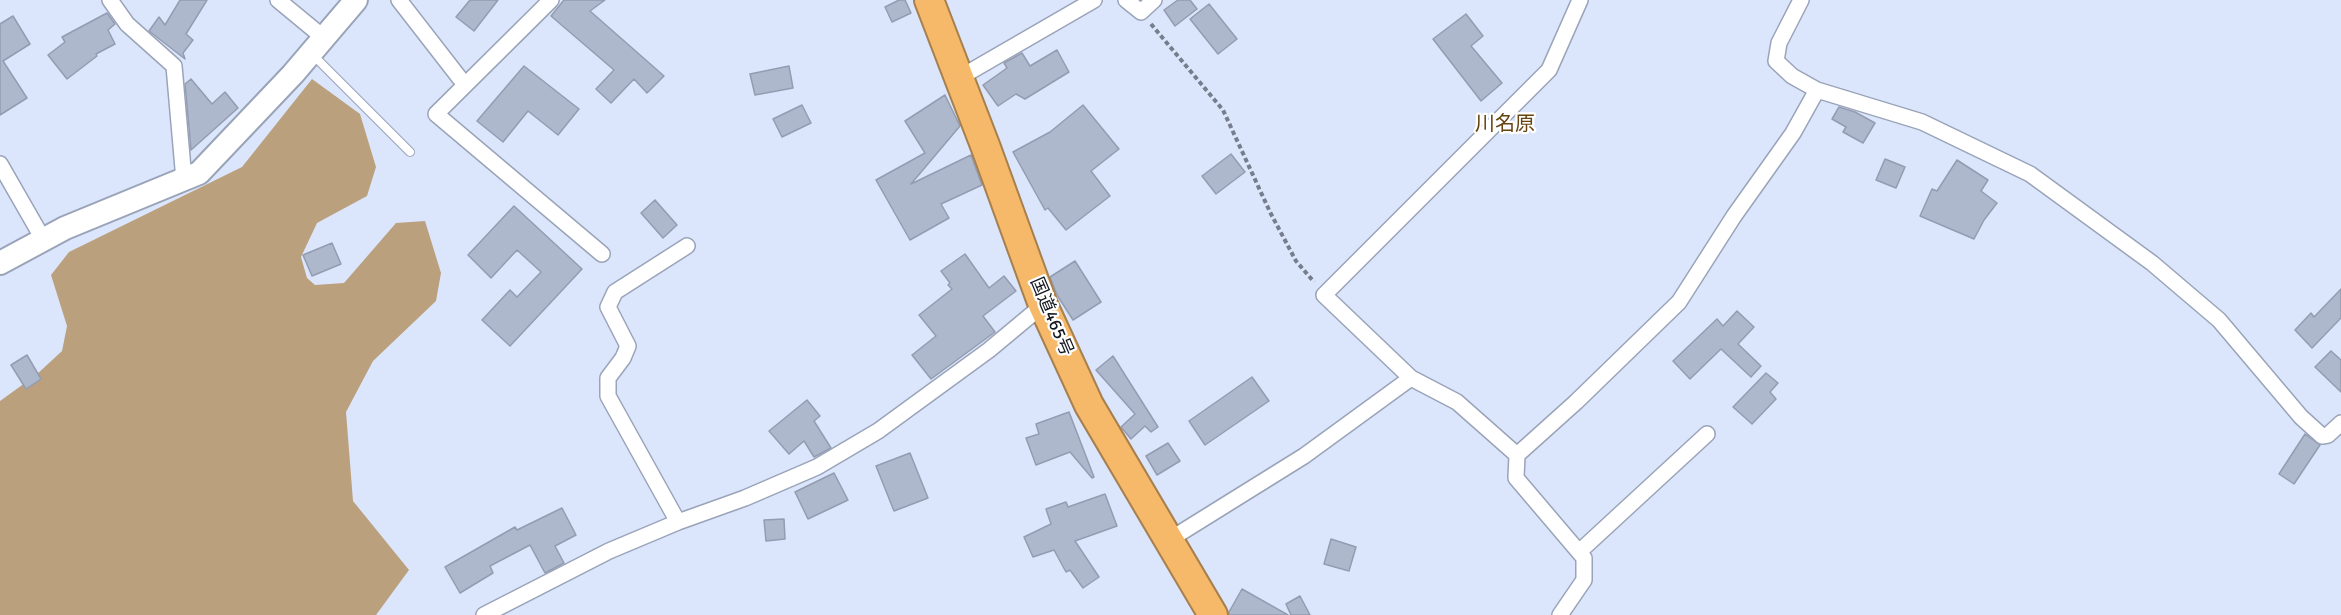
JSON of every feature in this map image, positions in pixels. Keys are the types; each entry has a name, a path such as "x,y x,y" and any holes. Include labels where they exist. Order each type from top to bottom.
{"highway":[{"name":"国道465号","path":"928,0 1043,305 1089,405 1213,615"}],"street":[{"path":"110,0 127,24 174,66 184,180"},
{"path":"278,0 318,46"},
{"path":"0,263 65,228 199,173 318,46 356,0"},
{"path":"399,0 465,85"},
{"path":"551,0 436,114 602,254"},
{"path":"959,78 1094,0"},
{"path":"1126,0 1141,12 1154,0"},
{"path":"1517,455 1457,402 1411,378 1324,295 1550,70 1580,0"},
{"path":"1801,0 1779,43 1776,61 1792,76 1817,90 1922,122 2030,174 2152,263 2219,320 2301,417 2322,436 2328,435 2341,423"},
{"path":"1560,615 1584,580 1584,558 1516,477 1517,455 1576,402 1679,302 1734,216 1793,134 1817,90"},
{"path":"0,164 44,239"},
{"path":"678,522 608,396 608,378 624,358 628,346 608,308 615,292 687,246"},
{"path":"484,615 609,552 678,522 745,498 818,466 878,431 989,350 1043,305"},
{"path":"1169,540 1304,456 1411,378"},
{"path":"1579,552 1707,434"}],"lane":[{"path":"318,46 410,152"}],"path":[{"path":"1141,12 1223,110 1270,212 1296,261 1324,295"}],"shaded area":[{"path":"312,79 360,114 376,167 367,196 317,223 301,257 307,278 315,285 344,283 396,223 425,221 441,273 436,301 373,361 346,412 353,501 409,570 376,615 0,615 0,401 36,375 62,351 67,326 51,275 69,252 242,167"}],"building":[{"path":"180,0 207,0 186,34 193,40 183,53 185,59 149,31 159,17 165,25"},
{"path":"470,0 498,0 474,31 456,17"},
{"path":"564,0 605,0 590,11 664,76 647,93 634,79 611,103 596,89 614,70 551,16"},
{"path":"899,0 905,0 911,13 892,22 885,7"},
{"path":"1178,0 1190,0 1197,9 1175,26 1164,10"},
{"path":"1209,4 1237,39 1218,54 1190,19"},
{"path":"107,13 115,24 108,30 115,44 96,54 97,56 67,79 48,55 65,42 62,37"},
{"path":"1466,14 1483,36 1471,46 1502,83 1481,101 1433,39"},
{"path":"13,16 30,44 3,61 27,98 0,115 0,24"},
{"path":"1057,50 1069,72 1025,99 1016,94 998,106 983,85 1007,68 1004,63 1022,53 1030,66"},
{"path":"524,66 579,109 558,135 528,111 503,142 477,121"},
{"path":"789,66 793,88 755,95 750,74"},
{"path":"191,79 212,104 225,92 238,108 191,150 185,84"},
{"path":"945,95 960,126 911,184 971,155 982,185 941,204 949,218 910,240 876,180 925,153 905,121"},
{"path":"802,105 811,123 782,137 773,119"},
{"path":"1083,105 1119,149 1091,171 1110,196 1066,230 1048,208 1045,210 1013,152 1050,132"},
{"path":"1839,107 1855,112 1875,123 1863,143 1843,132 1846,127 1832,119"},
{"path":"1231,154 1245,172 1216,194 1202,176"},
{"path":"1885,159 1905,167 1896,188 1876,180"},
{"path":"1957,160 1988,180 1981,191 1997,203 1984,220 1974,239 1920,216 1932,189 1937,191"},
{"path":"655,200 677,225 663,238 641,213"},
{"path":"514,206 582,269 510,346 482,320 510,290 517,297 541,272 517,250 491,278 468,255"},
{"path":"332,243 341,264 312,276 303,255"},
{"path":"965,254 989,288 1004,276 1016,291 983,316 995,332 931,379 912,355 936,336 919,315 952,289 941,271"},
{"path":"1075,261 1101,302 1073,320 1057,295 1050,277"},
{"path":"2341,289 2341,318 2312,348 2295,330 2311,313 2314,317"},
{"path":"1737,311 1754,327 1738,344 1761,366 1751,377 1721,349 1690,379 1673,361 1717,319 1723,326"},
{"path":"2331,351 2341,360 2341,392 2315,367"},
{"path":"27,355 41,379 26,389 11,365"},
{"path":"1113,356 1158,427 1151,432 1145,426 1131,439 1121,427 1135,414 1096,370"},
{"path":"1766,373 1778,383 1770,392 1776,399 1752,424 1733,407"},
{"path":"1252,377 1269,401 1205,445 1189,421"},
{"path":"807,400 820,416 814,421 831,448 814,457 804,441 789,454 769,431"},
{"path":"1069,412 1094,477 1092,478 1070,452 1036,465 1026,438 1039,434 1036,424"},
{"path":"2305,434 2320,445 2294,484 2279,474"},
{"path":"1168,443 1180,461 1157,475 1146,456"},
{"path":"910,453 928,498 894,511 876,466"},
{"path":"834,473 848,500 808,519 795,492"},
{"path":"1105,494 1117,526 1075,541 1099,577 1083,588 1070,570 1066,572 1054,550 1033,557 1024,537 1051,524 1046,509 1066,502 1068,507"},
{"path":"562,508 576,535 555,546 564,563 545,573 530,545 490,566 493,573 460,593 445,567 515,527 517,530"},
{"path":"784,519 785,539 766,541 764,520"},
{"path":"1331,539 1356,547 1349,571 1324,564"},
{"path":"1242,589 1288,615 1229,615"},
{"path":"1300,596 1310,615 1291,615 1286,604"}],"district":[{"name":"川名原","path":"1505,125"}]}
